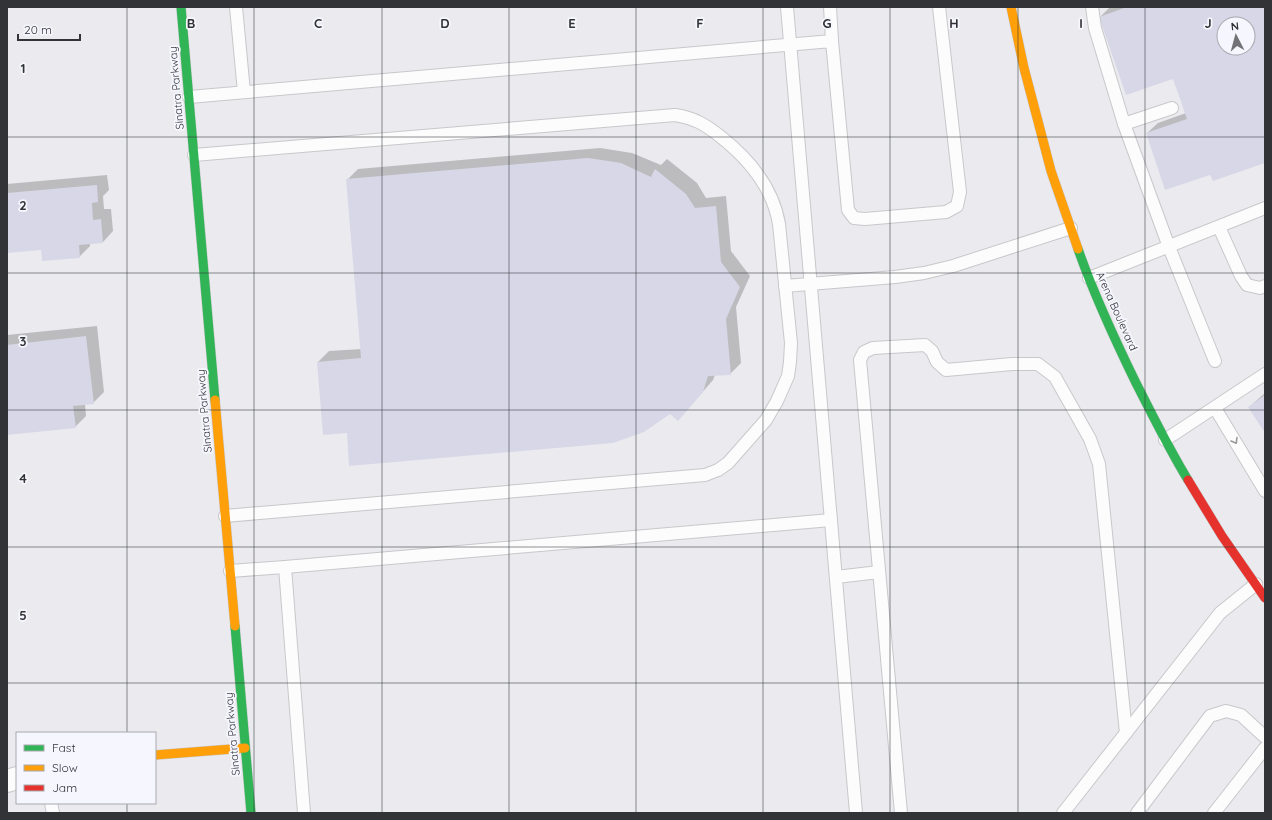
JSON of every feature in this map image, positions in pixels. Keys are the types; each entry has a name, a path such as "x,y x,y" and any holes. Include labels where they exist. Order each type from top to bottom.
{"street":[{"name":"Sinatra Parkway","path":"181,7 251,813"},
{"name":"Arena Boulevard","path":"1011,7 1024,68 1051,171 1089,278 1120,350 1165,440 1222,536 1265,598"},
{"path":"156,755 245,748"}],"lane":[{"path":"236,7 244,92"},
{"path":"787,7 856,813"},
{"path":"830,7 848,210 854,218 864,219 946,212 957,206 960,192 939,7"},
{"path":"1092,7 1095,28 1124,124 1169,247 1215,361"},
{"path":"189,97 790,44 832,42"},
{"path":"1124,124 1172,108"},
{"path":"194,155 675,115 689,117 704,124 735,148 753,167 770,193 780,224 791,343 788,376 777,401 766,420 728,463 718,470 706,475 225,516"},
{"path":"1089,278 1265,208"},
{"path":"1219,227 1241,276 1247,285 1260,288 1265,286"},
{"path":"785,286 896,277 924,273 953,266 1071,228"},
{"path":"901,813 860,360 864,352 873,348 915,344 925,345 932,351 937,362 946,370 1012,364 1038,364 1055,377 1090,439 1099,464 1126,733"},
{"path":"1165,440 1265,374"},
{"path":"1215,408 1265,491"},
{"path":"230,571 831,520"},
{"path":"286,567 304,813"},
{"path":"836,577 879,572"},
{"path":"1063,813 1220,613 1256,584"},
{"path":"1137,813 1210,716 1226,711 1241,715 1265,737"},
{"path":"1214,813 1265,748"}],"building":[{"path":"1127,7 1265,7 1265,163 1213,181 1210,175 1165,190 1146,133 1187,119 1173,79 1126,95 1099,17"},
{"path":"588,158 621,163 651,177 655,169 686,194 695,208 716,206 721,262 740,287 726,319 731,375 708,376 703,392 678,421 670,414 644,432 613,443 349,466 347,433 323,435 317,362 361,358 346,179"},
{"path":"97,185 98,202 92,203 93,220 101,219 103,243 79,245 80,258 42,261 41,250 7,253 7,193"},
{"path":"86,336 94,404 73,406 76,428 7,435 7,345"},
{"path":"1265,395 1265,433 1248,407"}],"traffic: fast":[{"path":"181,7 215,400"},
{"path":"1078,249 1120,350 1161,432 1188,480"},
{"path":"235,626 251,813"}],"traffic: slow":[{"path":"1011,7 1024,68 1051,171 1078,249"},
{"path":"215,400 235,626"},
{"path":"156,755 245,748"}],"traffic: jam":[{"path":"1188,480 1222,536 1265,598"}]}
